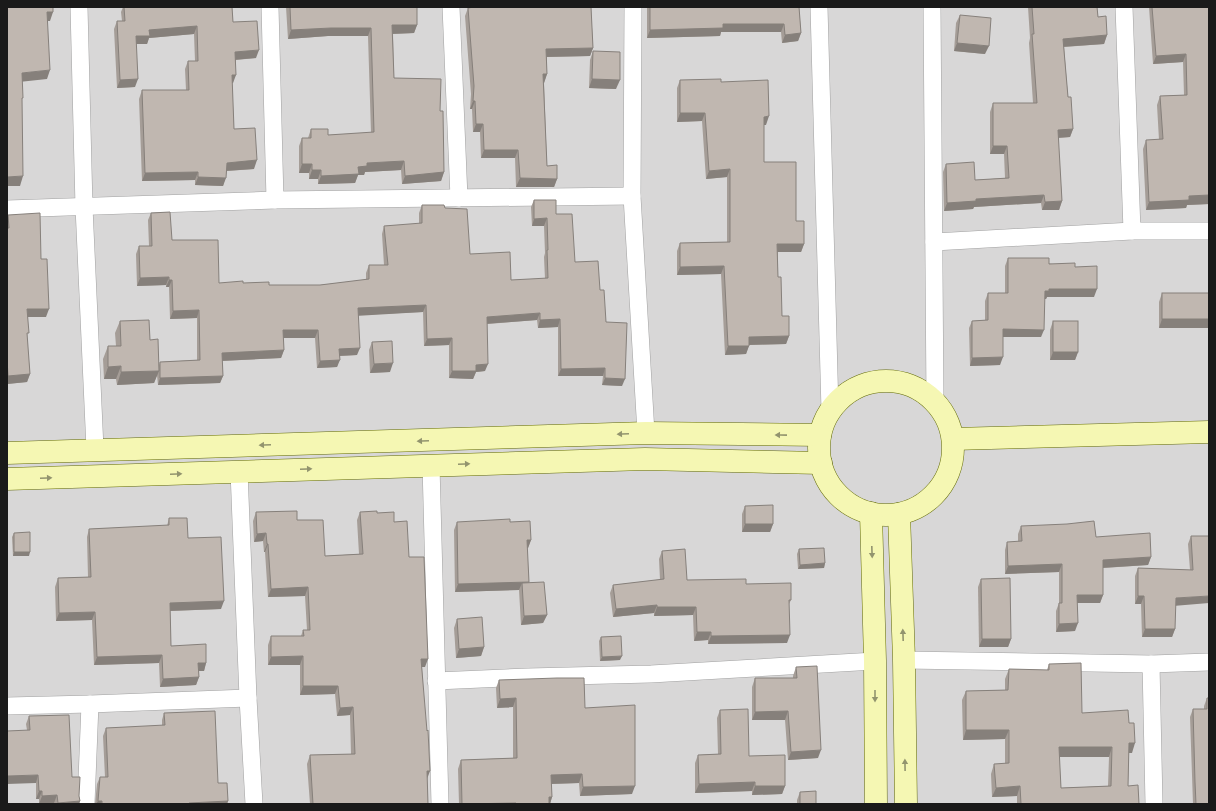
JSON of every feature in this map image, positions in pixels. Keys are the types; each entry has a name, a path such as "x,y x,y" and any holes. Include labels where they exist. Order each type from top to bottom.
{"street":[{"path":"79,7 84,207 95,449"},
{"path":"270,7 275,200"},
{"path":"451,7 459,198"},
{"path":"633,7 632,196 646,433"},
{"path":"819,7 830,411"},
{"path":"932,7 935,402"},
{"path":"1124,7 1132,231"},
{"path":"7,209 275,200 632,196"},
{"path":"934,242 1132,231 1209,231"},
{"path":"880,381 900,382 913,386 925,393 935,402 943,413 953,439 953,454 950,468 936,493 913,510 899,514 885,515 859,510 848,504 839,496 825,475 819,449 820,435 824,423 838,400 860,385 880,381"},
{"path":"953,439 1209,432"},
{"path":"7,453 95,449 431,441 646,433 820,435"},
{"path":"7,479 645,459 821,463"},
{"path":"431,465 440,804"},
{"path":"239,471 248,698 254,804"},
{"path":"871,513 875,661 876,804"},
{"path":"899,514 904,660 906,804"},
{"path":"904,660 1151,664 1209,662"},
{"path":"436,681 528,676 650,674 875,661"},
{"path":"1151,664 1154,804"},
{"path":"7,706 248,698"},
{"path":"86,804 90,704"}],"shaded area":[{"path":"7,7 1209,7 1209,804 7,804"}],"building":[{"path":"7,7 53,7 53,12 47,12 50,70 22,73 23,176 7,177"},
{"path":"124,7 232,7 233,22 257,21 259,50 235,52 236,75 232,75 234,129 255,128 257,160 227,163 226,178 198,177 198,172 145,173 142,90 189,90 188,61 198,61 197,26 149,30 150,36 136,36 138,79 120,80 117,21 125,21"},
{"path":"290,7 417,7 417,25 392,25 394,78 441,79 440,111 443,111 444,172 405,176 404,161 367,163 367,166 358,167 359,174 321,176 321,170 312,170 312,164 302,164 302,138 311,138 311,129 328,129 328,135 374,132 371,28 291,30"},
{"path":"591,7 593,48 546,49 547,74 543,74 547,166 557,165 557,179 520,178 518,150 484,150 483,124 476,124 475,101 473,101 474,86 468,8"},
{"path":"650,7 799,7 801,33 785,35 784,24 723,24 723,28 650,30"},
{"path":"1032,7 1097,7 1098,17 1106,16 1107,35 1063,39 1068,97 1071,97 1073,129 1058,130 1062,201 1045,202 1044,195 976,199 976,201 947,203 946,164 974,162 975,180 1009,178 1007,146 993,146 993,103 1037,103 1032,34 1034,34"},
{"path":"1152,7 1209,7 1209,195 1189,196 1189,200 1149,202 1146,140 1163,139 1160,96 1187,95 1186,54 1156,56"},
{"path":"960,15 991,18 989,46 957,43"},
{"path":"593,51 620,52 620,80 592,79"},
{"path":"721,79 721,82 768,80 769,116 764,117 764,162 796,162 796,221 804,221 804,244 777,244 778,277 781,277 782,316 789,316 789,336 749,337 749,346 728,346 724,266 680,267 680,243 730,242 730,169 709,171 705,113 680,113 680,80"},
{"path":"534,200 556,200 556,214 572,214 575,262 598,261 600,290 604,290 606,322 627,323 625,379 605,378 605,368 561,369 560,319 540,320 540,313 487,317 488,364 476,365 476,371 452,371 452,338 427,339 426,305 358,308 360,348 339,349 340,360 320,361 318,330 283,330 284,350 222,353 223,376 160,378 160,362 200,360 199,310 173,311 172,280 169,280 169,277 140,278 139,246 152,246 151,213 170,212 172,240 218,240 219,283 243,281 243,283 269,282 269,285 320,285 369,279 369,265 388,265 384,226 422,223 422,205 444,205 445,208 467,209 470,254 510,252 511,280 548,278 547,218 534,219"},
{"path":"40,213 41,259 47,259 49,309 27,309 30,374 8,376 8,215"},
{"path":"1008,258 1049,258 1049,264 1075,263 1075,267 1097,266 1097,289 1049,289 1049,291 1045,291 1044,330 1003,329 1003,357 972,358 972,321 988,320 988,293 1008,293"},
{"path":"1162,293 1209,293 1209,319 1162,319"},
{"path":"149,320 150,340 158,339 159,371 121,372 121,366 108,367 108,346 121,346 120,321"},
{"path":"1053,321 1078,321 1078,352 1053,352"},
{"path":"392,341 393,363 374,364 372,342"},
{"path":"773,505 773,524 745,524 745,506"},
{"path":"297,511 297,520 323,520 325,556 363,554 360,512 377,511 377,513 394,512 394,522 407,521 409,557 424,557 428,659 421,659 427,731 428,730 430,771 427,771 428,804 313,804 310,755 355,754 353,707 340,708 338,686 303,686 303,656 271,657 271,636 304,636 303,630 310,630 308,587 271,589 266,533 257,534 256,512"},
{"path":"169,518 187,518 188,538 221,537 224,601 170,603 171,646 206,644 206,663 198,663 199,677 163,679 162,655 97,657 95,612 59,613 58,578 91,577 89,529 169,525"},
{"path":"510,519 510,522 530,521 531,540 527,540 529,582 458,584 457,522"},
{"path":"1094,521 1096,537 1150,533 1151,557 1103,560 1103,595 1077,595 1078,623 1059,624 1059,603 1062,603 1062,564 1008,566 1007,542 1022,541 1021,526"},
{"path":"30,532 30,552 14,552 14,533"},
{"path":"1191,536 1209,536 1209,596 1176,598 1175,629 1145,629 1144,596 1138,596 1138,568 1193,570"},
{"path":"824,548 825,563 800,565 799,549"},
{"path":"685,549 687,580 746,579 746,584 791,583 791,600 789,600 790,635 711,636 711,632 697,632 696,607 657,607 657,605 616,609 613,585 664,579 662,551"},
{"path":"1010,578 1011,639 982,639 981,579"},
{"path":"544,582 547,615 524,616 522,583"},
{"path":"482,617 484,647 459,649 457,619"},
{"path":"621,636 622,656 602,657 601,637"},
{"path":"1081,663 1082,713 1128,710 1129,723 1134,723 1135,743 1129,743 1128,786 1138,785 1139,804 1021,804 1020,786 996,788 994,764 1009,763 1009,730 966,730 966,691 1008,690 1009,669 1049,670 1049,664","holes":["1059,747 1112,747 1111,786 1061,788"]},
{"path":"817,666 821,750 791,752 788,711 755,712 755,678 797,678 796,667"},
{"path":"584,678 585,708 635,705 635,786 583,787 582,774 551,775 552,797 549,797 549,804 462,804 461,760 517,758 516,698 500,699 499,680"},
{"path":"1207,698 1209,698 1209,804 1196,804 1193,709 1207,709"},
{"path":"748,709 749,756 785,755 785,786 755,786 755,782 699,784 698,755 721,754 720,710"},
{"path":"215,711 218,783 227,783 228,801 189,804 102,804 102,801 98,801 100,777 108,777 106,728 165,725 164,713"},
{"path":"69,715 72,777 80,777 80,801 58,803 57,795 42,796 42,791 39,791 38,775 7,776 7,731 30,730 29,716"},
{"path":"816,791 816,804 800,804 800,792"}]}
